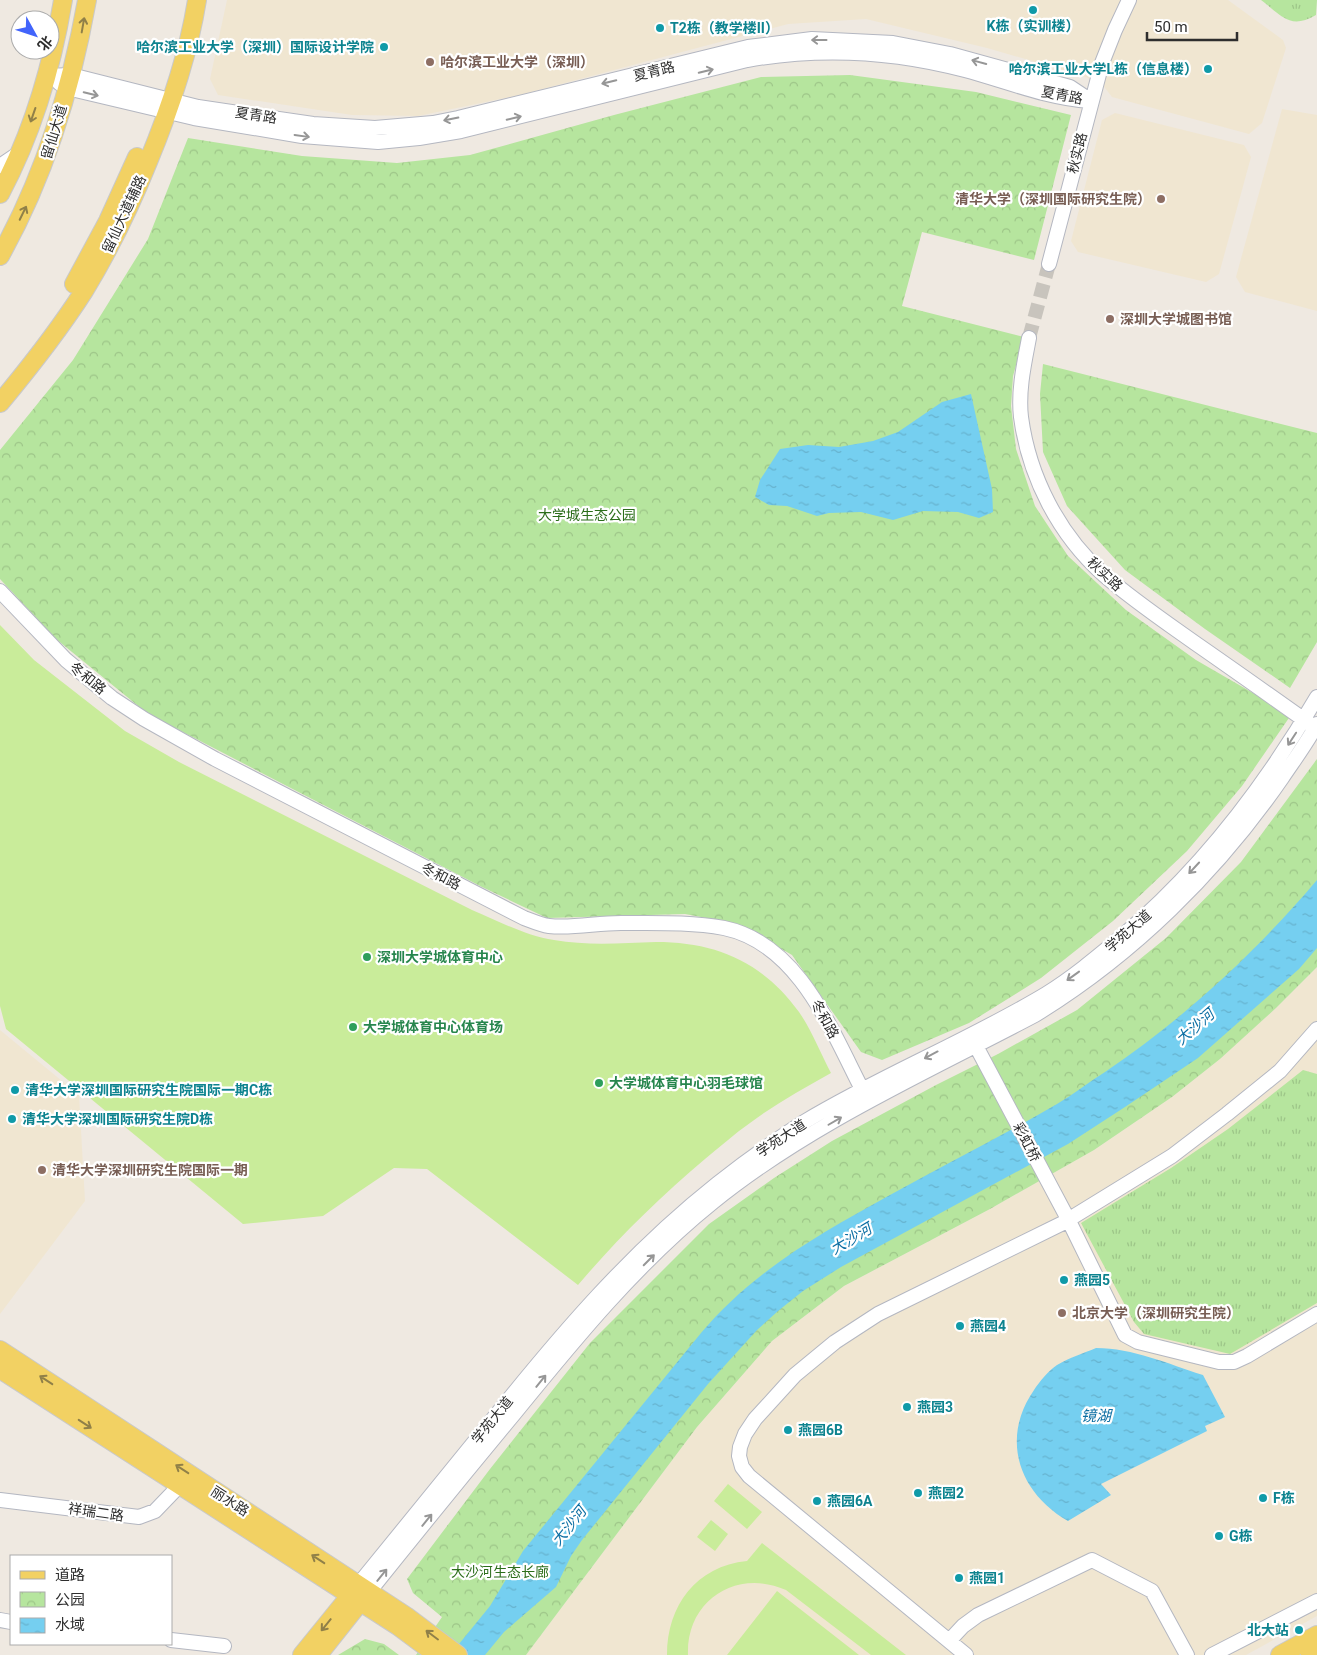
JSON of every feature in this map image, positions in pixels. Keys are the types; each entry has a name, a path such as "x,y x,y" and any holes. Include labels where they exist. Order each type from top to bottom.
{"main road":[{"name":"留仙大道","path":"0,194 19,153 46,76 58,31 63,0"},
{"name":"留仙大道","path":"0,256 24,210 44,165 57,129 81,36 87,0"},
{"name":"留仙大道辅路","path":"0,384 54,314 91,255 165,105 187,0"},
{"name":"留仙大道辅路","path":"0,403 63,322 103,258 139,184 165,105 189,44 198,0"},
{"name":"丽水路","path":"0,1350 402,1621 458,1655"},
{"name":"丽水路","path":"0,1369 180,1485 360,1593"},
{"name":"学苑大道","path":"302,1655 360,1593"},
{"name":"学苑大道","path":"318,1655 360,1593"},
{"name":"丽水路","path":"402,1621 437,1655"},
{"path":"1280,1655 1317,1635"},
{"path":"1310,1655 1317,1651"}],"street":[{"name":"秋实路","path":"1049,264 1102,63 1114,30 1129,0"},
{"name":"夏青路","path":"46,76 165,105 194,118 302,136 357,141 398,141 461,131 747,60 818,52 863,53 914,59 965,70 1068,99 1091,101"},
{"path":"0,166 19,153"},
{"name":"秋实路","path":"1029,338 1021,382 1021,417 1030,457 1042,491 1058,520 1076,546 1102,574 1134,600 1313,725"},
{"name":"冬和路","path":"0,591 66,660 112,698 144,719 215,760 524,918 549,926 620,923 679,924 724,928 756,942 782,959 805,985 866,1096"},
{"name":"学苑大道","path":"360,1593 556,1341 631,1260 686,1209 748,1160 806,1122 976,1046 1035,1015 1063,998 1121,954 1168,912 1239,836 1277,786 1313,725 1317,697"},
{"name":"学苑大道","path":"866,1096 1048,993 1092,962 1173,890 1209,851 1313,725"},
{"path":"966,1655 749,1476 742,1467 739,1456 745,1434 755,1419 795,1375 836,1342 878,1314 1062,1223 1172,1156 1280,1071 1317,1030"},
{"name":"彩虹桥","path":"976,1046 1056,1194 1125,1335 1138,1342 1219,1362 1234,1362 1317,1314"},
{"name":"祥瑞二路","path":"0,1500 139,1517 155,1511 180,1485"},
{"path":"949,1641 963,1626 978,1615 1092,1560 1152,1590 1187,1655"},
{"path":"1212,1655 1317,1601"},
{"path":"172,1640 224,1646"}],"shaded area":[{"name":"哈尔滨工业大学（深圳）","path":"227,0 1228,0 1283,40 1286,48 1262,123 1249,134 1112,97 1102,84 1081,75 987,48 866,19 788,24 520,95 418,116 352,115 218,95 210,79"},
{"path":"1282,109 1317,115 1317,311 1245,292 1236,277"},
{"name":"清华大学（深圳国际研究生院）","path":"1115,113 1244,145 1251,157 1219,274 1206,282 1078,252 1071,241 1102,120"},
{"name":"北京大学（深圳研究生院）","path":"1317,967 1317,1616 1246,1655 526,1655 697,1427 772,1341 844,1286 990,1209 1094,1150 1172,1097 1220,1059 1276,1008"},
{"name":"清华大学深圳研究生院国际一期","path":"0,1030 79,1095 85,1201 0,1314"}],"green space":[{"path":"1261,0 1317,0 1316,15 1307,19 1293,21 1281,16"},
{"name":"大学城生态公园","path":"850,75 976,92 1071,115 1034,260 922,232 902,306 1024,337 1013,376 1011,406 1016,449 1035,506 1068,556 1126,610 1196,660 1291,715 1242,786 1187,851 1113,921 1041,978 969,1023 882,1060 861,1052 792,955 738,924 685,914 547,918 482,887 148,714 56,639 0,579 0,450 73,360 148,239 188,138 302,156 397,163 470,155 761,77"},
{"path":"1043,364 1317,433 1317,642 1290,688 1125,570 1067,506 1043,452 1040,394"},
{"name":"深圳大学城体育中心","path":"0,625 34,660 125,731 179,762 472,910 523,932 554,940 592,944 678,943 699,946 736,958 770,980 785,995 799,1012 812,1034 831,1073 760,1116 705,1159 639,1219 578,1285 427,1169 394,1168 323,1216 243,1224 6,1029 0,1006"},
{"name":"大沙河生态长廊","path":"1317,759 1317,967 1276,1008 1220,1059 1172,1097 1094,1150 990,1209 844,1286 772,1341 697,1427 526,1655 416,1655 442,1617 413,1593 407,1579 490,1469 590,1343 709,1224 774,1178 832,1141 998,1054 1077,1010 1166,938 1241,862"},
{"path":"1303,1070 1317,1074 1317,1303 1230,1354 1144,1334 1134,1322 1081,1223 1171,1168 1228,1129"},
{"path":"728,1484 762,1512 747,1529 714,1501"},
{"path":"711,1520 728,1534 715,1551 697,1537"},
{"path":"762,1543 906,1655 871,1655 786,1590 768,1584 750,1583 733,1586 705,1604 696,1619 690,1636 688,1655 667,1655 668,1637 672,1620 688,1591 699,1580 713,1571 729,1564 747,1561"},
{"path":"777,1591 859,1655 727,1655"},
{"path":"365,1639 384,1644 399,1655 338,1655"}],"water":[{"path":"971,394 992,489 993,512 979,518 958,512 923,511 893,520 861,512 829,513 817,516 787,506 769,505 755,497 760,480 780,449 808,445 839,447 873,441 898,432 942,402"},
{"name":"大沙河","path":"1317,880 1317,948 1299,969 1198,1058 1125,1107 1068,1144 841,1267 803,1291 778,1311 757,1330 708,1384 582,1540 571,1556 556,1587 504,1632 485,1655 450,1655 490,1606 523,1551 701,1333 743,1291 765,1272 814,1239 864,1209 1057,1104 1135,1051 1191,1007 1244,959"},
{"name":"镜湖","path":"1096,1348 1137,1354 1203,1375 1225,1417 1205,1426 1207,1431 1101,1484 1111,1495 1068,1521 1037,1496 1027,1480 1020,1463 1017,1446 1018,1427 1024,1409 1034,1390 1047,1373 1062,1362"}],"tunnel":[{"path":"1029,338 1049,264"}],"place":[{"name":"K栋（实训楼）","path":"1033,10"},
{"name":"T2栋（教学楼II）","path":"660,28"},
{"name":"哈尔滨工业大学（深圳）国际设计学院","path":"384,47"},
{"name":"哈尔滨工业大学（深圳）","path":"430,62"},
{"name":"哈尔滨工业大学L栋（信息楼）","path":"1208,69"},
{"name":"清华大学（深圳国际研究生院）","path":"1161,199"},
{"name":"深圳大学城图书馆","path":"1110,319"},
{"name":"深圳大学城体育中心","path":"367,957"},
{"name":"大学城体育中心体育场","path":"353,1027"},
{"name":"大学城体育中心羽毛球馆","path":"599,1083"},
{"name":"清华大学深圳国际研究生院国际一期C栋","path":"15,1090"},
{"name":"清华大学深圳国际研究生院D栋","path":"12,1119"},
{"name":"清华大学深圳研究生院国际一期","path":"42,1170"},
{"name":"燕园5","path":"1064,1280"},
{"name":"北京大学（深圳研究生院）","path":"1062,1313"},
{"name":"燕园4","path":"960,1326"},
{"name":"燕园3","path":"907,1407"},
{"name":"燕园6B","path":"788,1430"},
{"name":"燕园2","path":"918,1493"},
{"name":"F栋","path":"1263,1498"},
{"name":"燕园6A","path":"817,1501"},
{"name":"G栋","path":"1219,1536"},
{"name":"燕园1","path":"959,1578"},
{"name":"北大站","path":"1299,1630"}]}
